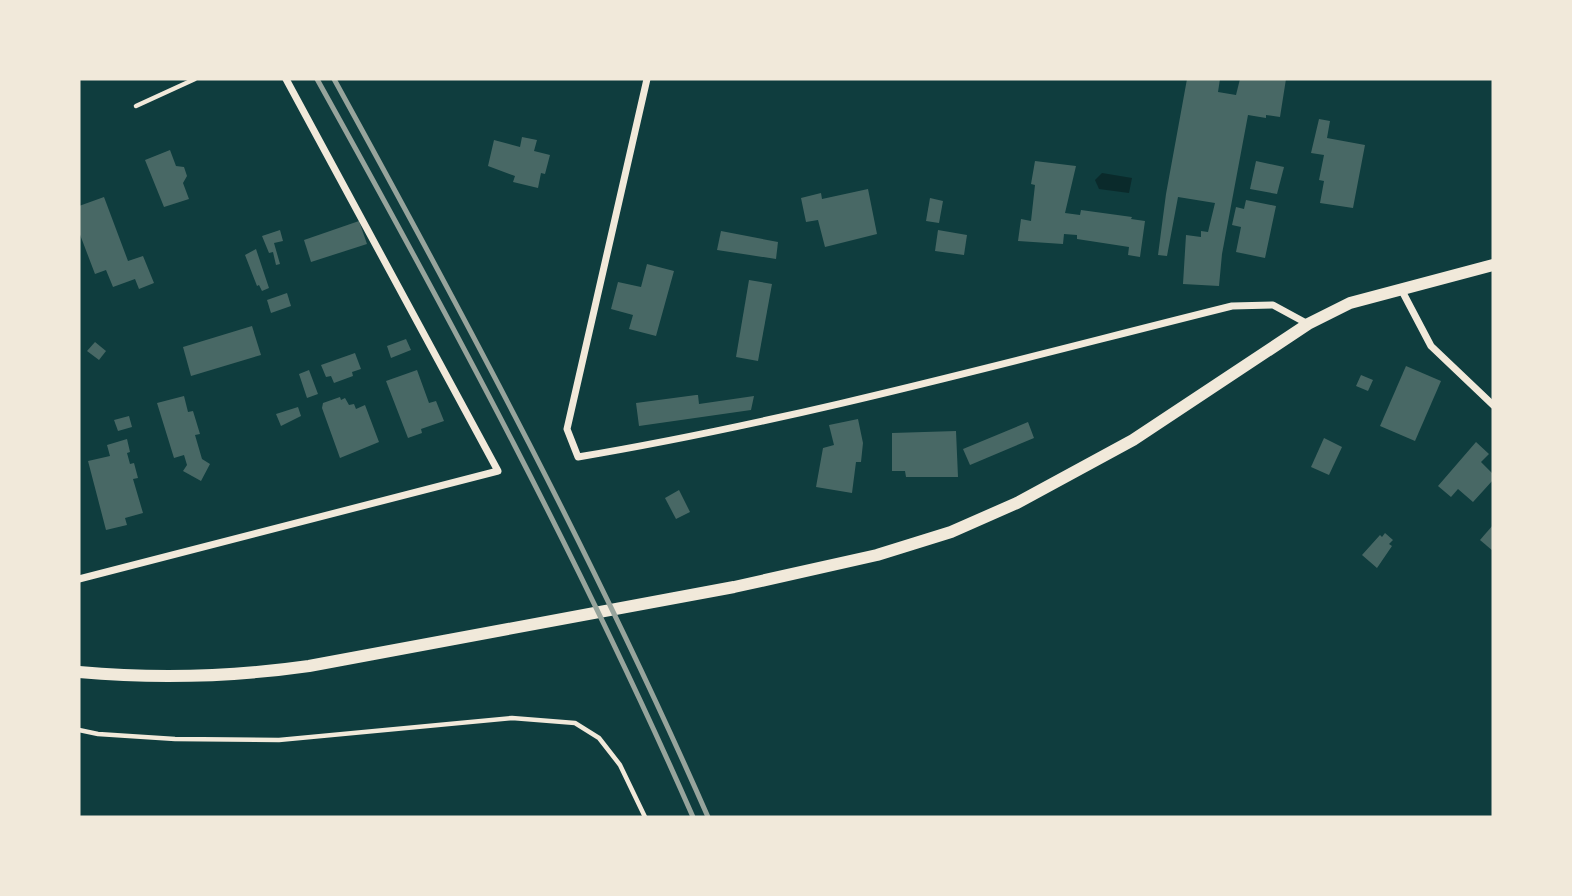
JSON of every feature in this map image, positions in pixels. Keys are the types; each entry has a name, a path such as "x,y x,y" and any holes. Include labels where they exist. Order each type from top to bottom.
{"street":[{"path":"79,579 498,471 286,79"},
{"path":"648,79 567,429 578,457 639,447 858,399 1232,306 1273,305 1308,324"},
{"path":"79,672 167,677 254,674 346,660 734,587 877,555 951,531 1017,503 1133,440 1308,324 1350,303 1493,265"},
{"path":"1401,289 1431,346 1493,405"}],"path":[{"path":"136,106 195,79"},
{"path":"79,730 97,734 175,739 279,740 512,718 575,723 599,738 613,756 645,817"}],"water":[{"path":"1102,173 1132,178 1129,193 1099,189 1095,180"}],"building":[{"path":"1187,79 1220,79 1218,92 1236,95 1240,79 1286,79 1280,117 1248,115 1222,254 1219,286 1183,284 1186,235 1201,237 1201,231 1208,232 1215,203 1178,197 1167,256 1158,255"},
{"path":"1319,119 1330,121 1327,138 1365,145 1353,208 1320,203 1324,181 1319,180 1324,155 1311,153"},
{"path":"522,137 537,140 534,151 550,155 545,174 541,173 538,188 513,182 515,176 488,166 494,140 520,147"},
{"path":"170,150 176,166 184,167 187,176 183,183 189,199 164,207 145,160"},
{"path":"1035,161 1076,166 1065,213 1080,215 1081,210 1145,221 1140,257 1128,255 1129,247 1077,239 1077,235 1064,234 1063,244 1018,241 1021,219 1031,221 1035,185 1031,184"},
{"path":"1256,161 1284,167 1277,194 1250,189"},
{"path":"868,189 877,234 825,247 818,220 806,222 801,198 821,193 822,199"},
{"path":"104,197 128,261 143,256 154,283 139,289 135,279 113,287 106,270 95,274 79,232 79,206"},
{"path":"930,198 943,201 939,223 926,221"},
{"path":"1246,200 1276,206 1265,258 1236,252 1241,227 1232,225 1236,207 1244,209"},
{"path":"359,221 367,244 311,262 304,240"},
{"path":"280,230 283,241 274,243 280,264 276,265 273,252 269,253 262,236"},
{"path":"938,230 967,235 964,255 935,251"},
{"path":"721,231 778,242 776,259 717,250"},
{"path":"256,249 269,288 262,291 259,285 257,286 245,255"},
{"path":"647,264 674,271 656,336 629,329 633,315 611,309 618,282 641,287"},
{"path":"749,280 772,284 758,361 736,357"},
{"path":"287,293 291,306 271,313 267,300"},
{"path":"252,326 261,355 191,376 183,347"},
{"path":"406,339 411,350 391,358 387,346"},
{"path":"95,342 106,351 99,360 87,351"},
{"path":"355,353 361,369 352,372 353,376 334,383 331,376 326,377 321,365"},
{"path":"1406,366 1441,381 1415,441 1380,426"},
{"path":"309,370 318,394 307,398 299,374"},
{"path":"417,370 429,403 436,401 444,421 421,429 422,433 408,438 386,381"},
{"path":"1361,375 1373,380 1368,391 1356,386"},
{"path":"698,395 699,404 754,396 751,410 639,426 636,403"},
{"path":"184,396 188,412 193,411 200,434 195,435 202,459 210,464 201,481 183,471 187,465 184,455 174,458 157,403"},
{"path":"340,397 341,400 345,398 349,405 354,404 356,409 365,405 379,442 340,458 322,408 323,403"},
{"path":"298,407 301,416 281,426 276,414"},
{"path":"129,416 132,427 118,431 114,420"},
{"path":"858,419 863,443 861,462 856,462 852,493 816,487 823,448 834,445 829,425"},
{"path":"1028,422 1034,438 970,465 963,449"},
{"path":"956,431 958,477 906,477 905,471 892,471 892,433"},
{"path":"1324,438 1342,447 1329,475 1311,467"},
{"path":"127,439 130,452 127,453 130,464 134,463 138,478 133,479 143,513 125,518 127,525 106,530 88,461 110,456 107,445"},
{"path":"1476,442 1489,454 1481,462 1493,474 1493,480 1473,502 1458,489 1451,497 1438,486"},
{"path":"679,490 690,512 676,519 665,498"},
{"path":"1493,525 1493,551 1480,540"},
{"path":"1385,533 1393,540 1389,544 1392,546 1377,568 1362,555"}],"railway":[{"path":"317,79 417,260 561,536 693,817"},
{"path":"334,79 433,261 576,536 708,817"}]}
